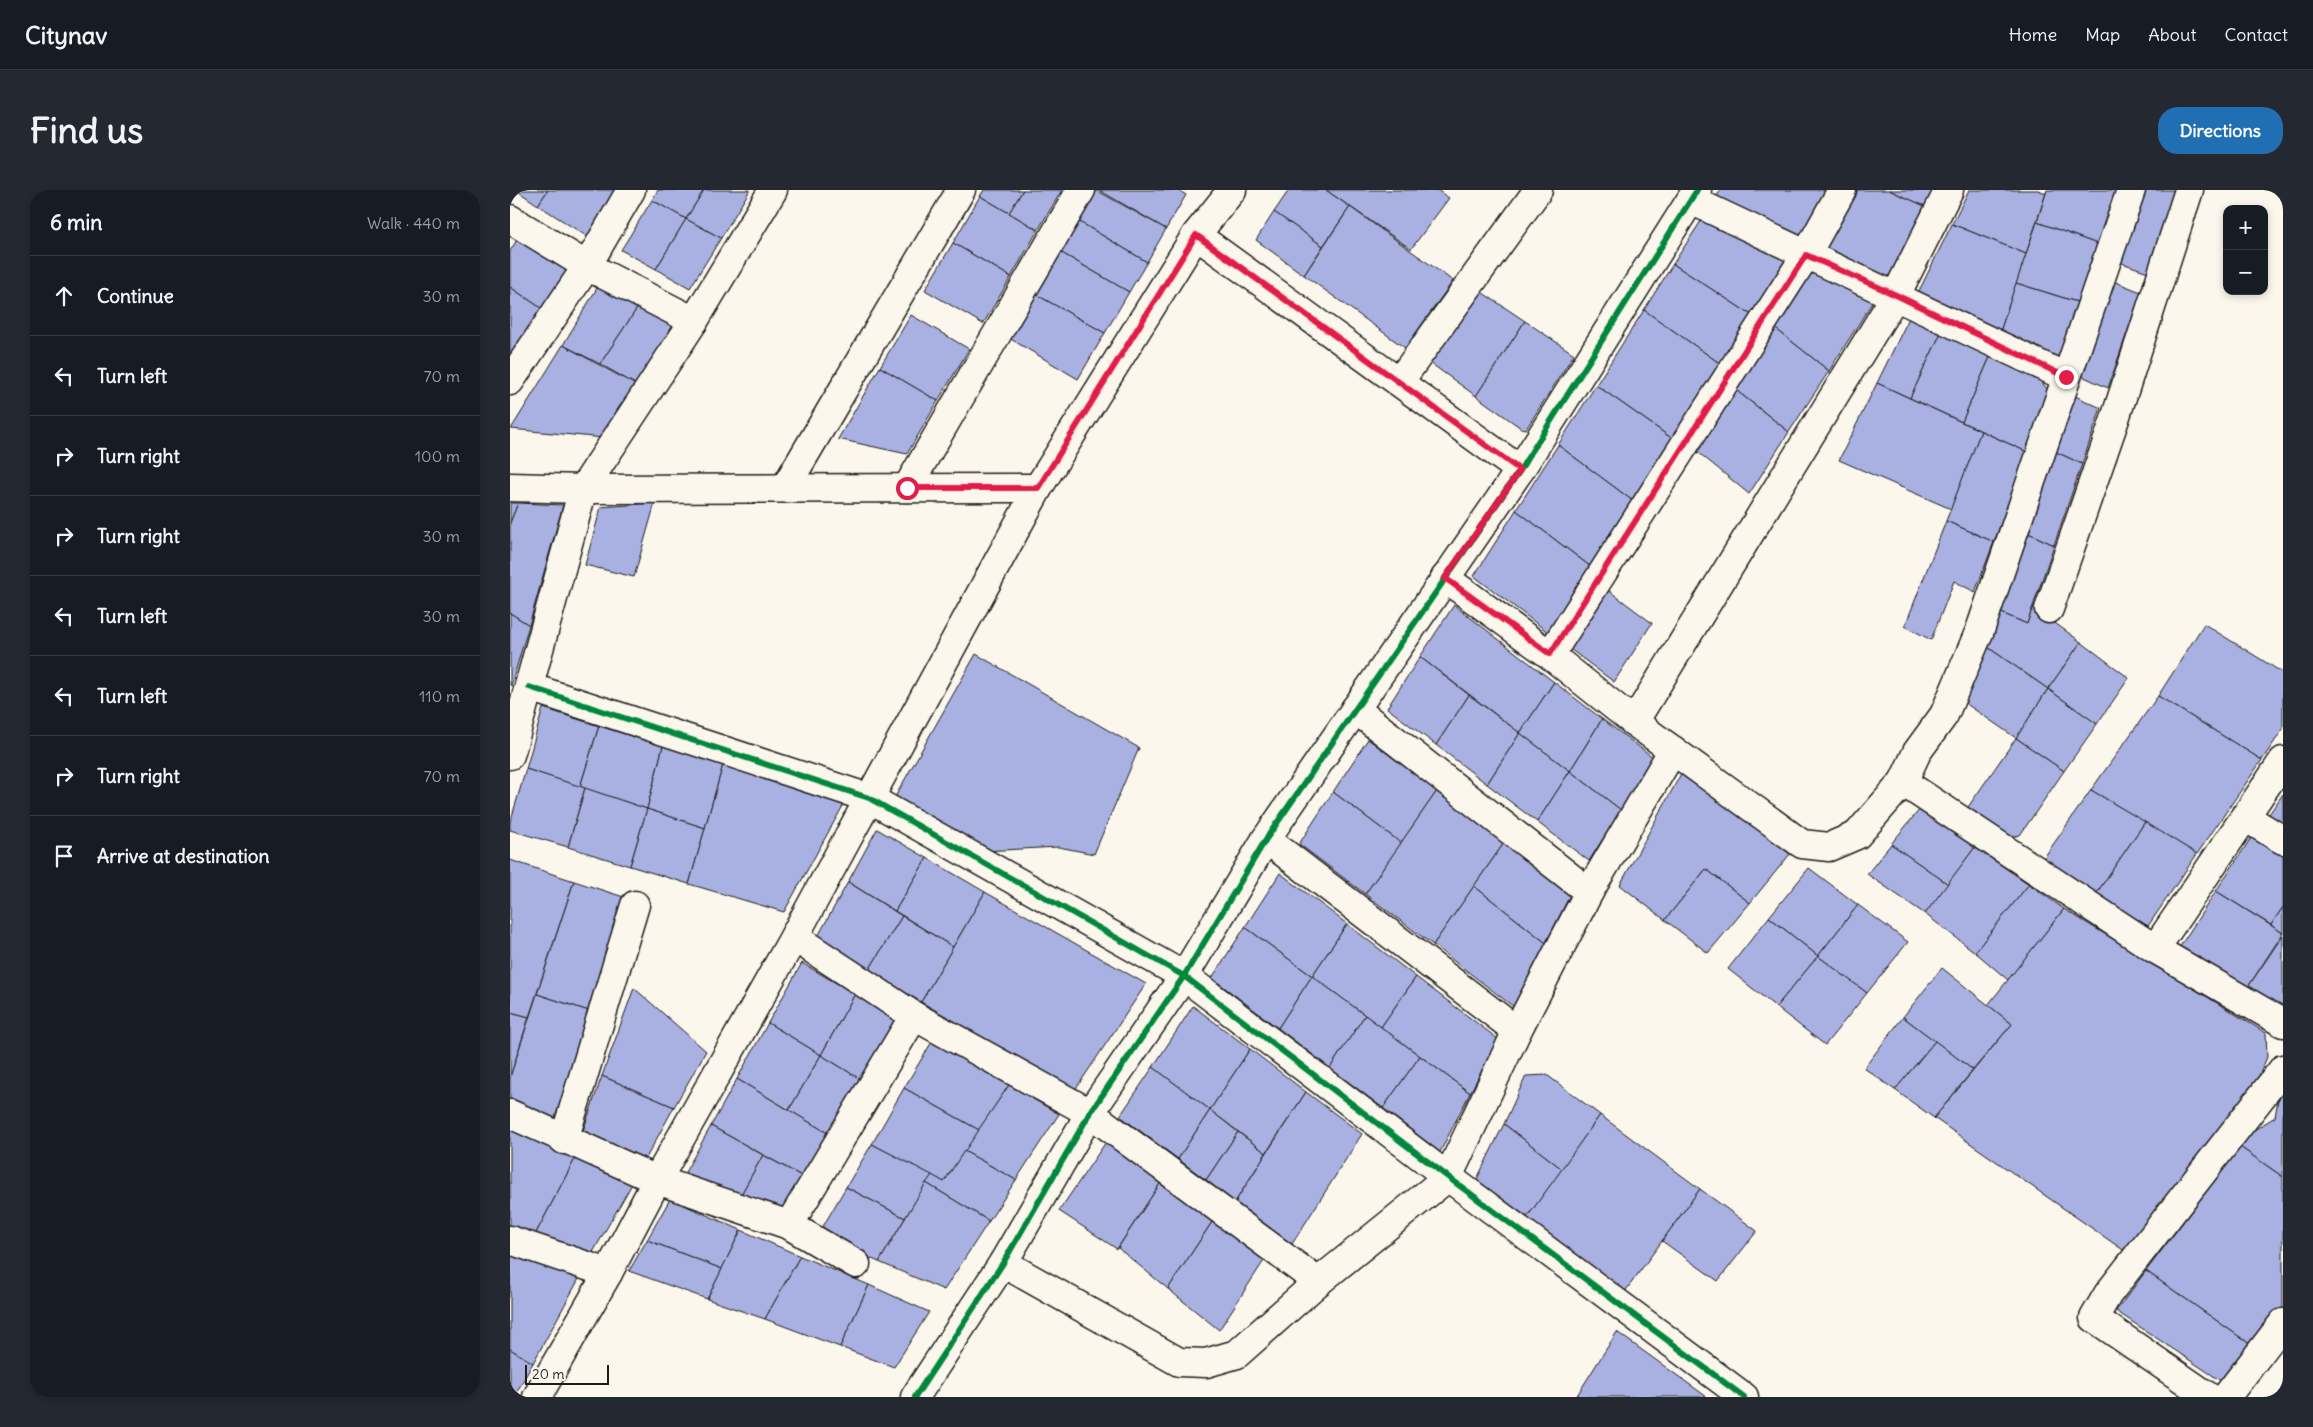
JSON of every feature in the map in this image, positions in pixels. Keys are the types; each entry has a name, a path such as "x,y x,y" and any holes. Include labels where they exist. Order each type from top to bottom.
{"street":[{"path":"510,381 587,266 632,190"},
{"path":"510,754 583,489 694,321 773,190"},
{"path":"785,488 961,190"},
{"path":"907,488 1081,190"},
{"path":"537,1397 608,1273 656,1180 794,937 1038,488 1196,235 1232,190"},
{"path":"1399,382 1538,190"},
{"path":"1550,654 1806,255 1842,190"},
{"path":"1634,722 1896,295 1949,190"},
{"path":"1445,578 1550,654 1634,722 1802,844 1829,847 1857,835 1903,782 1917,752 1944,716 1980,630 2131,190"},
{"path":"2049,609 2115,419 2189,190"},
{"path":"915,1397 1003,1263 1090,1113 1184,976 1266,839 1520,470 1694,195 1806,255 1896,295 2066,377"},
{"path":"510,219 587,266 694,321"},
{"path":"1196,235 1520,470"},
{"path":"510,487 583,489 1038,488"},
{"path":"529,687 869,798 1184,976 1448,1177 1716,1388 1744,1397"},
{"path":"1356,709 1589,892"},
{"path":"1003,1263 1179,1362 1206,1363 1237,1354 1318,1282 1448,1177 1517,1031 1589,892 1673,750"},
{"path":"2155,949 2283,761"},
{"path":"1903,782 2155,949 2283,1023"},
{"path":"2245,817 2283,840"},
{"path":"1266,839 1517,1031"},
{"path":"564,1140 635,905"},
{"path":"794,937 914,1016 1090,1113 1318,1282"},
{"path":"789,1225 914,1016"},
{"path":"2208,1397 2094,1318 2108,1294 2283,1069"},
{"path":"510,1114 656,1180 789,1225 856,1264"},
{"path":"510,1240 608,1273"},
{"path":"2226,1397 2283,1323"}],"building":[{"path":"516,190 548,190 538,205"},
{"path":"548,190 620,190 591,239 538,205"},
{"path":"658,190 704,190 686,219 652,200"},
{"path":"704,190 750,190 721,238 686,219"},
{"path":"984,190 1023,190 1009,213 980,196"},
{"path":"1023,190 1062,190 1038,230 1009,213"},
{"path":"1096,190 1166,229 1147,262 1078,221"},
{"path":"1099,190 1178,190 1186,195 1166,229"},
{"path":"1289,190 1326,190 1350,207 1323,246 1274,212"},
{"path":"1326,190 1437,190 1449,198 1411,249"},
{"path":"1721,190 1822,190 1831,194 1806,241 1714,200"},
{"path":"1851,190 1889,190 1925,206 1888,279 1820,247"},
{"path":"1889,190 1933,190 1925,206"},
{"path":"1969,190 2038,190 2046,193 2026,254 1952,224"},
{"path":"2047,190 2119,190 2100,245 2037,222"},
{"path":"2144,190 2176,190 2148,272 2119,262"},
{"path":"980,196 1038,230 1011,277 953,243"},
{"path":"652,200 686,219 656,269 621,250"},
{"path":"1350,207 1453,281 1405,348 1304,275"},
{"path":"1274,212 1323,246 1304,275 1256,240"},
{"path":"1703,218 1794,260 1756,318 1673,264"},
{"path":"686,219 721,238 690,288 656,269"},
{"path":"1078,221 1147,262 1129,292 1060,252"},
{"path":"2037,222 2100,245 2080,303 2016,283"},
{"path":"1952,224 2026,254 2000,332 1918,293"},
{"path":"524,229 576,264 547,312 510,287 510,251"},
{"path":"953,243 1011,277 983,324 925,290"},
{"path":"1060,252 1129,292 1105,333 1035,294"},
{"path":"1673,264 1756,318 1725,367 1644,310"},
{"path":"1809,267 1875,298 1829,371 1771,325"},
{"path":"606,273 646,295 600,364 563,345"},
{"path":"2113,281 2141,292 2108,388 2080,375"},
{"path":"2016,283 2080,303 2060,361 2000,332"},
{"path":"510,287 547,312 510,362"},
{"path":"1477,289 1525,321 1476,396 1426,360"},
{"path":"1035,294 1105,333 1078,379 1009,338"},
{"path":"646,295 685,316 637,385 600,364"},
{"path":"1644,310 1725,367 1677,442 1596,385"},
{"path":"911,315 969,349 938,401 880,367"},
{"path":"1909,318 1941,333 1910,398 1877,383"},
{"path":"1525,321 1574,354 1526,429 1521,428 1476,396"},
{"path":"1771,325 1829,371 1789,432 1732,387"},
{"path":"1941,333 1990,357 1962,422 1910,398"},
{"path":"563,345 645,390 614,439 511,429"},
{"path":"1990,357 2037,377 2049,391 2027,452 1962,422"},
{"path":"880,367 938,401 907,454 838,439"},
{"path":"1877,383 1981,431 1951,509 1839,460"},
{"path":"1596,385 1677,442 1637,504 1558,445"},
{"path":"1732,387 1789,432 1749,494 1693,448"},
{"path":"2073,395 2101,408 2082,464 2054,451"},
{"path":"1981,431 2027,452 1994,542 1946,521"},
{"path":"1558,445 1637,504 1595,570 1516,510"},
{"path":"2054,451 2082,464 2054,545 2026,532"},
{"path":"510,503 518,503 510,523"},
{"path":"518,503 563,505 529,625 510,613 510,523"},
{"path":"655,503 634,577 585,565 601,507"},
{"path":"1516,510 1595,570 1553,636 1474,576"},
{"path":"1946,521 1994,542 1975,592 1954,581 1931,640 1905,626"},
{"path":"2026,532 2054,545 2027,624 1999,612"},
{"path":"1604,587 1652,623 1614,682 1566,646"},
{"path":"1454,605 1554,682 1520,733 1420,657"},
{"path":"2033,607 2081,642 2048,689 1986,646 1999,612 2027,624"},
{"path":"510,613 529,625 511,686 510,685"},
{"path":"2204,624 2283,673 2283,729 2262,760 2158,696"},
{"path":"2081,642 2129,678 2097,724 2048,689"},
{"path":"1986,646 2048,689 2016,738 1965,703"},
{"path":"976,654 1139,748 1094,854 1059,847 984,851 895,797"},
{"path":"1420,657 1469,695 1436,745 1387,708"},
{"path":"1554,682 1602,719 1570,771 1520,733"},
{"path":"2048,689 2097,724 2064,771 2016,738"},
{"path":"1469,695 1520,733 1487,784 1436,745"},
{"path":"2158,696 2262,760 2197,854 2091,790"},
{"path":"543,708 599,726 580,787 526,769"},
{"path":"1602,719 1654,758 1621,810 1570,771"},
{"path":"599,726 663,746 647,809 580,787"},
{"path":"1520,733 1570,771 1537,822 1487,784"},
{"path":"2016,738 2064,771 2020,835 2006,838 1966,810"},
{"path":"1368,739 1437,791 1401,843 1333,792"},
{"path":"663,746 723,765 705,828 647,809"},
{"path":"723,765 844,804 784,912 689,884"},
{"path":"526,769 585,788 568,847 510,830 510,823"},
{"path":"1570,771 1621,810 1589,861 1537,822"},
{"path":"1682,772 1790,854 1750,903 1706,869 1665,920 1620,885"},
{"path":"585,788 647,809 630,866 568,847"},
{"path":"2091,790 2145,822 2096,894 2041,862"},
{"path":"1437,791 1504,843 1433,945 1365,894"},
{"path":"1333,792 1401,843 1365,894 1299,844"},
{"path":"2283,794 2283,826 2267,817"},
{"path":"647,809 705,828 689,884 630,866"},
{"path":"1920,809 1975,847 1948,884 1891,844"},
{"path":"2145,822 2197,854 2148,926 2096,894"},
{"path":"877,829 927,858 895,911 848,882"},
{"path":"2253,835 2283,853 2283,907 2271,925 2216,891"},
{"path":"1504,843 1571,893 1546,943 1474,886"},
{"path":"1891,844 1948,884 1925,914 1867,874"},
{"path":"1975,847 2029,884 1975,952 1925,914"},
{"path":"927,858 985,892 953,947 895,911"},
{"path":"510,860 574,881 529,1017 510,1012"},
{"path":"1809,868 1858,905 1818,956 1769,917"},
{"path":"1706,869 1750,903 1708,953 1665,920"},
{"path":"1280,873 1347,924 1312,976 1245,927"},
{"path":"574,881 633,900 595,1013 537,994"},
{"path":"848,882 902,916 869,970 817,938"},
{"path":"2029,884 2064,909 2008,980 1975,952"},
{"path":"1474,886 1546,943 1514,1007 1433,945"},
{"path":"2216,891 2283,933 2246,990 2179,948"},
{"path":"985,892 1146,984 1075,1090 921,1002"},
{"path":"1858,905 1908,942 1867,993 1818,956"},
{"path":"2283,907 2283,933 2271,925"},
{"path":"2064,909 2266,1033 2267,1057 2259,1076 2126,1252 1934,1118 2012,1024 1988,1005"},
{"path":"902,916 953,947 921,1002 869,970"},
{"path":"1769,917 1818,956 1776,1007 1728,969"},
{"path":"1347,924 1416,977 1381,1027 1312,976"},
{"path":"1245,927 1312,976 1278,1028 1212,978"},
{"path":"2283,935 2283,1013 2246,990"},
{"path":"1818,956 1867,993 1825,1045 1776,1007"},
{"path":"802,963 855,994 821,1055 768,1023"},
{"path":"1942,968 2012,1024 1973,1070 1903,1017"},
{"path":"1312,976 1365,1015 1330,1068 1278,1028"},
{"path":"1416,977 1498,1039 1470,1093 1381,1027"},
{"path":"634,988 706,1051 674,1107 602,1076"},
{"path":"537,994 595,1013 558,1120 510,1099 510,1077"},
{"path":"855,994 909,1025 873,1087 821,1055"},
{"path":"1193,1006 1250,1049 1210,1110 1153,1067"},
{"path":"510,1012 529,1017 510,1077"},
{"path":"1365,1015 1420,1056 1383,1108 1330,1068"},
{"path":"1903,1017 1935,1041 1895,1090 1864,1068"},
{"path":"768,1023 821,1055 789,1110 737,1079"},
{"path":"933,1040 1009,1085 979,1130 904,1088"},
{"path":"1935,1041 1973,1070 1934,1118 1895,1090"},
{"path":"1250,1049 1306,1092 1266,1153 1210,1110"},
{"path":"821,1055 873,1087 841,1141 789,1110"},
{"path":"1420,1056 1470,1093 1440,1152 1383,1108"},
{"path":"1153,1067 1210,1110 1178,1159 1120,1116"},
{"path":"1547,1075 1600,1115 1562,1169 1504,1124 1526,1076"},
{"path":"602,1076 674,1107 645,1160 583,1131"},
{"path":"737,1079 841,1141 816,1184 711,1126"},
{"path":"1009,1085 1059,1114 1016,1180 964,1151"},
{"path":"904,1088 979,1130 944,1182 872,1144"},
{"path":"1306,1092 1362,1134 1292,1244 1235,1202"},
{"path":"2283,1092 2283,1177 2240,1147 2254,1130 2275,1117 2278,1099"},
{"path":"1210,1110 1238,1132 1206,1180 1178,1159"},
{"path":"1600,1115 1700,1189 1624,1293 1525,1220"},
{"path":"1504,1124 1562,1169 1525,1220 1475,1183"},
{"path":"711,1126 763,1155 738,1200 683,1176"},
{"path":"510,1129 575,1159 535,1235 510,1226"},
{"path":"1238,1132 1266,1153 1235,1202 1206,1180"},
{"path":"1108,1139 1163,1179 1117,1249 1059,1211"},
{"path":"872,1144 932,1175 905,1218 846,1187"},
{"path":"2240,1147 2283,1177 2283,1307 2254,1347 2146,1271"},
{"path":"964,1151 1016,1180 989,1221 926,1183 932,1175 944,1182"},
{"path":"763,1155 816,1184 793,1224 738,1200"},
{"path":"575,1159 632,1184 592,1254 535,1235"},
{"path":"1163,1179 1214,1219 1168,1289 1118,1248"},
{"path":"926,1183 989,1221 944,1290 879,1262"},
{"path":"846,1187 905,1218 879,1262 818,1235"},
{"path":"1700,1189 1757,1231 1718,1281 1662,1241"},
{"path":"670,1199 741,1230 722,1269 647,1240"},
{"path":"1214,1219 1265,1259 1219,1330 1168,1289"},
{"path":"741,1230 800,1256 765,1319 707,1299"},
{"path":"647,1240 722,1269 707,1299 629,1271"},
{"path":"510,1253 581,1275 533,1363 510,1349"},
{"path":"800,1256 869,1285 840,1347 765,1319"},
{"path":"2146,1271 2254,1347 2227,1385 2116,1311"},
{"path":"869,1285 929,1312 894,1367 840,1347"},
{"path":"1617,1332 1707,1397 1576,1397"},
{"path":"510,1349 533,1363 514,1397 510,1397"}],"cycle path":[{"path":"915,1397 1003,1263 1090,1113 1184,976 1266,839 1520,470 1697,190"},
{"path":"529,687 869,798 1184,976 1448,1177 1744,1397"}],"route":[{"path":"907,488 1038,488 1196,235 1520,470 1445,578 1550,654 1806,255 1896,295 2066,377"}]}
